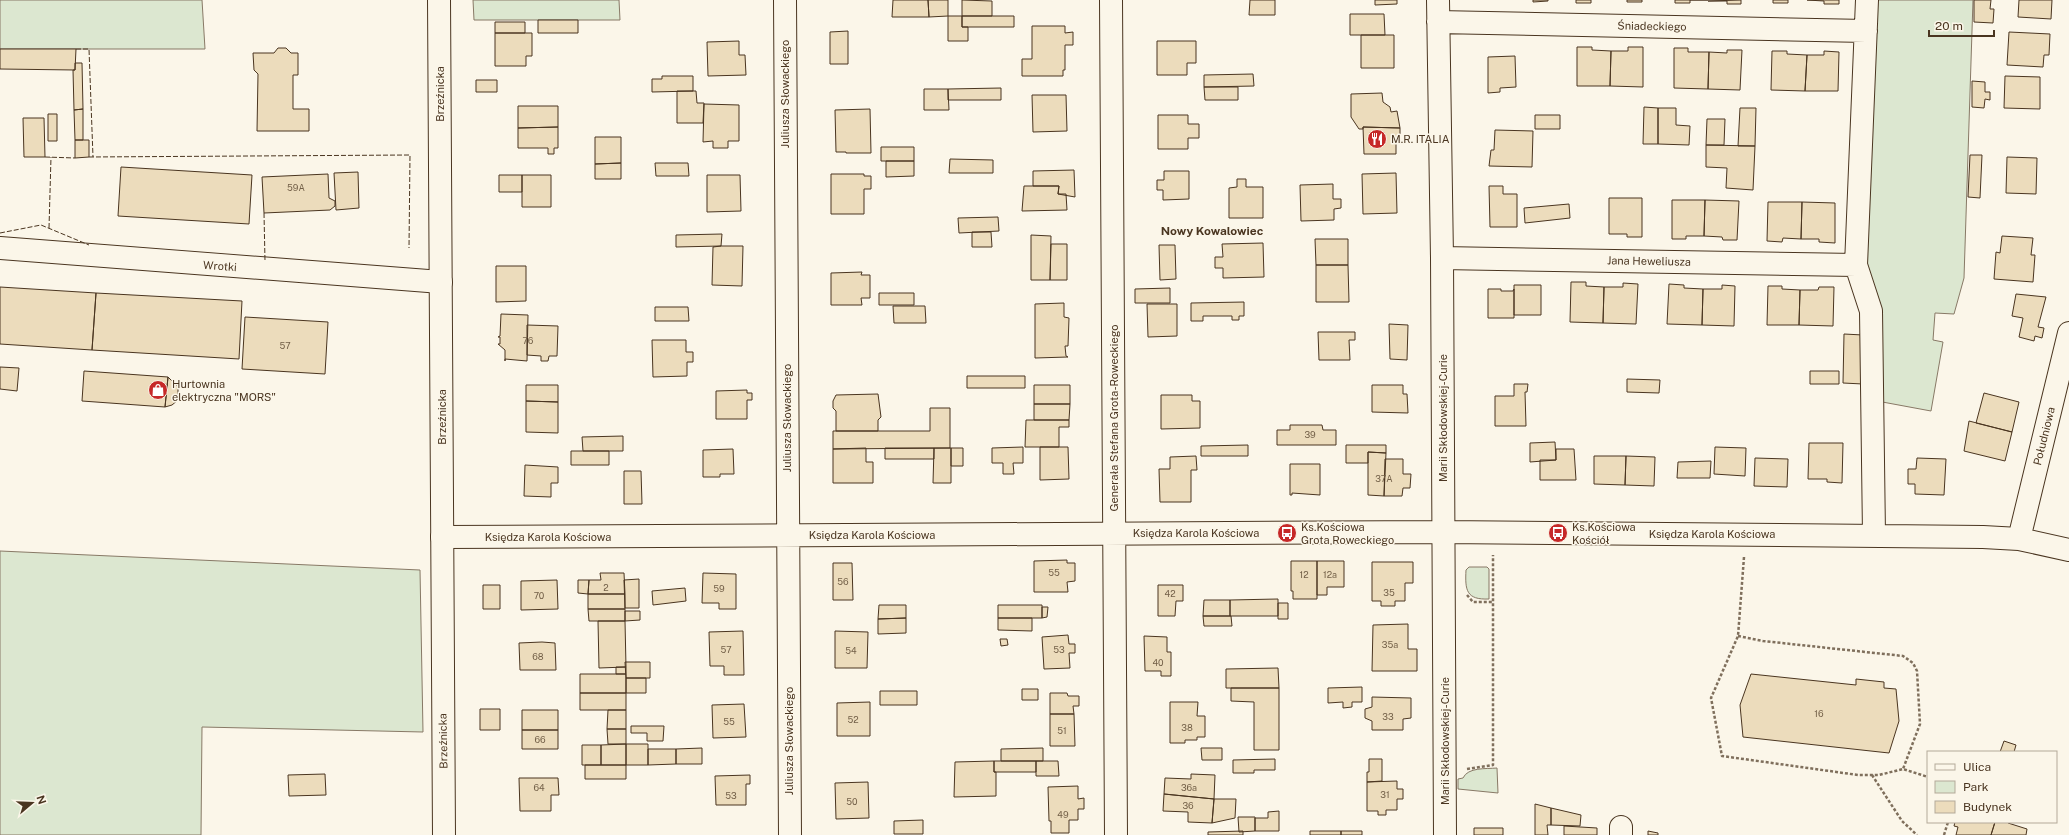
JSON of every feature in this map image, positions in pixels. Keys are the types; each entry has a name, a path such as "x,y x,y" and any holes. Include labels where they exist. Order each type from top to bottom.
{"street":[{"name":"Brzeźnicka","path":"439,0 444,835"},
{"name":"Juliusza Słowackiego","path":"785,0 790,835"},
{"name":"Generała Stefana Grota-Roweckiego","path":"1111,0 1116,835"},
{"name":"Marii Skłodowskiej-Curie","path":"1438,0 1442,258 1445,835"},
{"path":"1867,0 1856,265 1872,311 1874,535"},
{"name":"Śniadeckiego","path":"1438,22 1866,31"},
{"name":"Wrotki","path":"0,248 441,282"},
{"name":"Jana Heweliusza","path":"1442,258 1856,265"},
{"name":"Południowa","path":"2019,539 2069,333"},
{"name":"Księdza Karola Kościowa","path":"442,537 1443,532 1874,535 2019,539 2069,550"}],"path":[{"path":"1745,534 1738,636 1711,698 1722,756 1879,776 1903,769 1927,777"},
{"path":"1445,776 1461,775 1470,768 1493,765 1493,555"},
{"path":"1464,591 1473,602 1492,602"},
{"path":"1738,636 1763,641 1903,656 1913,663 1917,671 1920,724 1903,769"},
{"path":"1872,775 1902,821 1917,835"},
{"path":"1944,835 1948,823"}],"green space":[{"path":"0,0 202,0 205,49 0,49"},
{"path":"473,0 619,0 620,20 474,20"},
{"path":"1875,0 1973,0 1964,278 1954,314 1935,313 1933,340 1943,342 1931,411 1877,401 1865,275"},
{"path":"0,551 420,570 423,732 202,727 201,835 0,835"},
{"path":"1469,567 1487,567 1489,569 1489,599 1476,598 1471,596 1468,592 1466,570"},
{"path":"1497,768 1498,793 1458,789 1458,779 1463,778 1465,774 1478,769"}],"building":[{"path":"893,0 928,0 929,17 892,17"},
{"path":"928,0 948,0 948,16 929,17"},
{"path":"962,0 992,1 992,16 962,16"},
{"path":"1250,0 1275,0 1275,15 1249,15"},
{"path":"1375,0 1397,0 1397,4 1375,5"},
{"path":"1533,0 1548,0 1548,1 1533,2"},
{"path":"1576,0 1591,0 1591,3 1576,3"},
{"path":"1627,0 1642,0 1642,2 1627,2"},
{"path":"1675,0 1690,0 1690,3 1675,3"},
{"path":"1741,0 1741,4 1727,4 1727,1 1708,1"},
{"path":"1773,0 1788,0 1788,3 1773,3"},
{"path":"1807,0 1839,0 1839,4 1824,4 1824,1"},
{"path":"1974,0 1991,0 1990,9 1994,9 1993,23 1974,22"},
{"path":"2019,0 2052,0 2051,19 2018,17"},
{"path":"1350,14 1384,14 1385,35 1350,35"},
{"path":"948,16 962,16 962,27 968,27 968,41 948,41"},
{"path":"962,16 1014,16 1014,27 962,27"},
{"path":"538,20 578,20 578,33 538,33"},
{"path":"495,22 525,22 525,33 495,33"},
{"path":"1032,26 1065,26 1065,33 1073,32 1073,45 1065,45 1065,70 1063,70 1063,76 1022,76 1022,59 1032,59"},
{"path":"848,31 848,64 830,64 830,32"},
{"path":"2009,32 2050,34 2049,55 2044,55 2043,67 2007,65"},
{"path":"495,33 532,33 532,56 526,56 526,66 495,66"},
{"path":"1361,35 1394,35 1394,68 1361,68"},
{"path":"739,41 739,55 745,55 746,75 708,76 707,42"},
{"path":"1157,41 1196,41 1196,63 1187,63 1187,75 1157,75"},
{"path":"1577,47 1592,47 1592,50 1611,51 1610,86 1577,86"},
{"path":"1628,47 1643,47 1643,87 1610,86 1611,51 1628,51"},
{"path":"278,48 286,48 291,53 298,53 298,75 293,75 293,109 309,109 309,131 257,131 258,74 254,70 253,53 274,53"},
{"path":"1674,48 1688,48 1688,52 1709,52 1708,89 1674,88"},
{"path":"0,49 76,49 75,70 0,69"},
{"path":"1727,50 1742,50 1740,90 1708,89 1709,52 1727,53"},
{"path":"1772,51 1787,51 1787,54 1807,55 1805,91 1771,90"},
{"path":"1824,51 1839,52 1838,91 1805,91 1807,55 1824,55"},
{"path":"1515,56 1516,87 1500,88 1500,92 1488,93 1488,57"},
{"path":"75,63 82,63 83,109 74,110 73,70 75,70"},
{"path":"1253,74 1254,86 1204,87 1204,75"},
{"path":"662,76 693,76 693,91 652,92 652,79 662,79"},
{"path":"2005,76 2040,77 2040,109 2004,108"},
{"path":"476,80 497,80 497,92 476,92"},
{"path":"1972,81 1985,82 1985,92 1990,92 1990,100 1985,99 1984,108 1972,107"},
{"path":"1204,87 1238,87 1238,100 1205,100"},
{"path":"1001,88 1001,100 948,100 948,89"},
{"path":"924,89 948,89 949,110 924,110"},
{"path":"677,91 696,91 697,103 704,103 703,123 677,123"},
{"path":"1382,93 1383,102 1390,107 1391,112 1397,111 1400,128 1363,127 1363,129 1359,129 1351,117 1351,94"},
{"path":"1032,95 1066,95 1067,131 1033,132"},
{"path":"704,104 739,105 739,141 728,141 728,148 713,148 713,141 703,142"},
{"path":"518,106 558,106 558,127 518,128"},
{"path":"1644,107 1658,108 1658,144 1643,144"},
{"path":"1658,108 1676,108 1676,125 1690,126 1689,145 1658,144"},
{"path":"1740,108 1756,108 1755,146 1738,146"},
{"path":"83,109 83,140 75,140 74,110"},
{"path":"870,109 871,153 836,152 835,110"},
{"path":"48,114 57,114 57,141 48,141"},
{"path":"1158,115 1188,115 1188,124 1199,124 1199,138 1188,138 1188,149 1158,149"},
{"path":"1535,115 1560,115 1560,129 1535,129"},
{"path":"23,118 44,118 45,157 24,157"},
{"path":"1707,119 1725,119 1724,145 1706,145"},
{"path":"558,127 558,148 554,148 554,154 548,154 548,148 518,148 518,128"},
{"path":"1363,127 1400,128 1400,138 1396,138 1396,154 1364,154"},
{"path":"1495,130 1533,131 1532,167 1489,166 1491,150 1494,150"},
{"path":"595,137 621,137 621,163 595,164"},
{"path":"75,140 89,140 89,157 75,158"},
{"path":"1706,145 1755,146 1753,190 1726,188 1727,168 1706,167"},
{"path":"881,147 914,147 914,161 881,161"},
{"path":"1970,155 1982,155 1980,198 1968,197"},
{"path":"2007,157 2037,158 2036,194 2006,193"},
{"path":"950,159 993,160 993,173 949,173"},
{"path":"886,161 914,161 914,176 886,177"},
{"path":"621,163 621,179 595,179 595,164"},
{"path":"655,163 688,163 689,176 656,176"},
{"path":"121,167 252,175 249,224 118,216"},
{"path":"1074,170 1075,197 1058,194 1059,186 1033,186 1033,171"},
{"path":"1164,171 1189,171 1189,199 1163,200 1163,190 1157,190 1157,180 1164,180"},
{"path":"358,172 359,208 336,210 334,173"},
{"path":"1396,173 1397,213 1363,214 1362,174"},
{"path":"328,174 329,198 335,201 335,206 330,210 264,213 262,177"},
{"path":"831,174 864,174 864,176 871,176 871,189 864,189 864,214 831,214"},
{"path":"499,175 522,175 522,192 499,192"},
{"path":"522,175 551,175 551,207 522,207"},
{"path":"707,175 740,175 741,211 707,212"},
{"path":"1237,179 1246,179 1246,187 1263,187 1263,218 1229,218 1229,188 1237,187"},
{"path":"1333,184 1333,199 1341,199 1341,208 1334,209 1334,220 1301,221 1300,185"},
{"path":"1024,186 1059,186 1058,194 1066,194 1067,210 1022,211"},
{"path":"1489,186 1503,186 1503,194 1517,194 1517,227 1490,227"},
{"path":"1609,198 1642,198 1642,237 1627,237 1627,234 1609,234"},
{"path":"1672,200 1705,200 1704,236 1686,236 1686,239 1672,239"},
{"path":"1705,200 1739,201 1737,240 1723,240 1722,237 1704,236"},
{"path":"1768,202 1802,202 1801,239 1783,238 1782,242 1767,241"},
{"path":"1802,202 1835,203 1835,243 1819,242 1819,239 1801,239"},
{"path":"1569,204 1570,218 1525,223 1524,208"},
{"path":"998,217 999,231 959,233 958,218"},
{"path":"972,232 991,232 992,247 972,247"},
{"path":"722,234 721,246 676,247 676,235"},
{"path":"1031,235 1051,236 1050,280 1031,280"},
{"path":"2002,236 2033,238 2031,255 2035,255 2033,282 1994,279 1996,252 2000,253"},
{"path":"1315,239 1348,239 1348,265 1316,265"},
{"path":"1263,243 1264,277 1223,278 1223,268 1215,268 1215,257 1223,257 1222,244"},
{"path":"1051,244 1067,244 1067,280 1050,280"},
{"path":"1159,245 1175,245 1176,279 1160,280"},
{"path":"743,246 742,286 712,285 713,247"},
{"path":"1316,265 1348,265 1349,302 1316,302"},
{"path":"496,266 526,266 526,301 496,302"},
{"path":"862,272 861,275 870,275 870,298 861,298 862,305 831,305 831,273"},
{"path":"1571,282 1586,282 1586,286 1604,287 1603,323 1570,322"},
{"path":"1623,283 1638,284 1636,324 1603,323 1604,287 1623,287"},
{"path":"1669,284 1684,285 1684,288 1703,289 1702,325 1667,324"},
{"path":"1514,285 1541,285 1541,315 1514,315"},
{"path":"1722,285 1735,286 1734,326 1702,325 1703,289 1722,289"},
{"path":"1768,286 1782,286 1782,289 1800,290 1799,325 1767,325"},
{"path":"0,287 96,293 92,350 0,344"},
{"path":"1819,287 1834,287 1833,326 1799,325 1800,290 1818,290"},
{"path":"1170,288 1170,303 1135,303 1135,289"},
{"path":"1488,289 1513,291 1514,289 1514,318 1488,318"},
{"path":"96,293 242,301 239,359 92,350"},
{"path":"879,293 914,293 914,305 879,305"},
{"path":"2016,294 2046,297 2038,327 2044,328 2042,338 2035,336 2034,341 2019,337 2023,318 2012,316"},
{"path":"1244,302 1244,316 1239,316 1239,320 1232,320 1232,316 1203,316 1203,321 1191,321 1191,303"},
{"path":"1064,303 1064,317 1069,318 1068,346 1065,346 1066,356 1068,357 1035,358 1035,304"},
{"path":"1147,304 1177,304 1177,336 1148,337"},
{"path":"893,306 925,306 926,323 894,323"},
{"path":"655,307 688,307 689,321 655,321"},
{"path":"501,314 528,315 527,361 505,359 505,350 498,344 500,344 500,337 498,337 500,336"},
{"path":"245,317 328,322 325,374 242,369"},
{"path":"1389,324 1408,325 1407,360 1390,359"},
{"path":"527,325 558,326 557,356 549,356 548,361 541,361 541,356 527,355"},
{"path":"1318,332 1355,332 1355,340 1349,340 1350,360 1319,360"},
{"path":"1844,334 1863,335 1863,384 1843,383"},
{"path":"652,340 686,340 686,352 693,352 693,362 687,362 687,376 653,377"},
{"path":"0,367 19,368 17,391 0,389"},
{"path":"84,371 168,377 165,407 82,401"},
{"path":"1810,371 1839,371 1839,384 1810,384"},
{"path":"967,376 1025,376 1025,388 967,388"},
{"path":"168,377 178,387 178,400 172,405 165,407"},
{"path":"1627,379 1660,380 1659,393 1627,392"},
{"path":"1514,384 1528,384 1527,392 1525,392 1526,426 1495,426 1495,396 1514,396"},
{"path":"526,385 558,385 558,402 526,401"},
{"path":"1034,385 1070,385 1070,404 1034,404"},
{"path":"1372,385 1403,385 1403,394 1407,394 1408,413 1372,412"},
{"path":"747,390 747,393 752,393 752,400 747,400 747,419 716,419 716,391"},
{"path":"1984,393 2019,402 2012,432 1976,423"},
{"path":"878,394 881,417 878,420 878,431 836,431 836,411 833,408 833,401 836,395"},
{"path":"1161,395 1192,395 1192,401 1200,401 1200,428 1161,429"},
{"path":"526,401 558,402 558,433 526,432"},
{"path":"1034,404 1070,404 1069,420 1034,420"},
{"path":"930,408 950,408 950,448 833,449 833,431 930,431"},
{"path":"1026,420 1069,420 1069,427 1059,427 1059,447 1025,447"},
{"path":"1969,421 2012,432 2005,461 1964,451"},
{"path":"1290,425 1322,425 1323,430 1336,430 1336,445 1277,445 1277,430 1290,430"},
{"path":"623,436 623,451 583,451 582,437"},
{"path":"1555,442 1556,460 1530,462 1530,443"},
{"path":"1809,443 1843,443 1842,483 1827,482 1827,479 1808,479"},
{"path":"1248,445 1248,456 1201,456 1201,446"},
{"path":"1346,445 1386,445 1386,453 1368,452 1368,463 1346,463"},
{"path":"1023,447 1023,463 1013,463 1014,474 1003,474 1003,463 992,463 992,448"},
{"path":"1040,447 1068,447 1069,479 1040,480"},
{"path":"1715,447 1746,448 1745,476 1714,474"},
{"path":"866,448 866,462 873,462 873,483 833,483 833,449"},
{"path":"885,448 934,448 934,459 885,459"},
{"path":"934,448 951,448 951,483 933,483"},
{"path":"951,448 963,448 963,466 951,466"},
{"path":"733,449 734,474 720,474 720,477 703,477 703,450"},
{"path":"1556,449 1574,449 1576,480 1540,480 1540,460 1556,460"},
{"path":"571,451 609,451 609,465 571,465"},
{"path":"1368,452 1386,453 1384,496 1368,495"},
{"path":"1196,456 1197,470 1191,470 1191,502 1160,502 1159,469 1170,469 1170,457"},
{"path":"1594,456 1626,456 1625,485 1594,484"},
{"path":"1626,456 1655,457 1654,486 1625,485"},
{"path":"1755,458 1788,459 1787,487 1754,486"},
{"path":"1917,458 1946,459 1944,495 1915,494 1915,484 1908,484 1908,469 1916,469"},
{"path":"1385,459 1403,459 1403,474 1411,474 1410,488 1403,488 1402,496 1384,496"},
{"path":"1711,461 1710,478 1677,478 1678,462"},
{"path":"1290,464 1320,464 1320,495 1292,493 1292,495 1290,495"},
{"path":"525,465 558,467 558,483 551,483 551,497 524,496"},
{"path":"624,471 641,471 642,504 624,504"},
{"path":"1067,560 1067,563 1075,563 1075,581 1067,582 1068,592 1034,592 1034,561"},
{"path":"1291,561 1317,561 1317,599 1293,599 1293,591 1291,591"},
{"path":"1317,561 1344,561 1344,587 1327,587 1327,595 1317,595"},
{"path":"1372,562 1413,562 1413,583 1405,583 1405,601 1395,601 1395,606 1381,606 1381,601 1372,601"},
{"path":"833,563 852,563 853,600 833,600"},
{"path":"600,573 624,573 625,594 588,594 589,580 601,580"},
{"path":"703,573 736,574 736,609 719,609 719,603 702,603"},
{"path":"639,579 639,608 625,608 624,580"},
{"path":"557,580 558,609 521,610 521,581"},
{"path":"578,580 589,580 588,594 578,593"},
{"path":"483,585 500,585 500,609 483,609"},
{"path":"1158,585 1183,585 1183,601 1176,601 1175,616 1158,616"},
{"path":"685,588 686,601 653,605 652,591"},
{"path":"588,594 625,594 625,609 588,609"},
{"path":"1278,599 1278,616 1230,616 1230,600"},
{"path":"1204,600 1230,600 1230,616 1203,616"},
{"path":"1278,603 1288,603 1288,619 1278,619"},
{"path":"879,605 906,605 906,618 878,619"},
{"path":"998,605 1042,605 1042,618 998,618"},
{"path":"1042,607 1048,607 1047,617 1042,618"},
{"path":"588,609 625,609 625,621 589,621"},
{"path":"625,611 640,611 640,620 625,621"},
{"path":"1203,616 1231,616 1232,626 1204,626"},
{"path":"906,618 906,633 878,634 878,619"},
{"path":"998,618 1032,618 1032,631 998,630"},
{"path":"598,621 625,621 626,667 599,668"},
{"path":"1408,624 1408,649 1417,649 1417,671 1372,671 1373,625"},
{"path":"743,631 744,675 724,675 724,666 710,666 709,632"},
{"path":"835,631 868,632 867,668 835,668"},
{"path":"1068,635 1069,644 1075,644 1075,653 1069,653 1070,668 1044,669 1042,637"},
{"path":"1144,636 1167,637 1167,652 1171,652 1171,676 1161,676 1161,671 1145,671"},
{"path":"1000,639 1007,639 1008,645 1001,646"},
{"path":"519,643 555,643 556,670 520,670"},
{"path":"625,662 650,662 650,678 626,678"},
{"path":"616,667 626,667 626,674 616,674"},
{"path":"1278,668 1279,688 1226,688 1226,669"},
{"path":"580,674 626,674 626,693 580,693"},
{"path":"1751,674 1856,685 1856,679 1884,682 1884,688 1896,689 1899,721 1889,753 1743,737 1740,705"},
{"path":"626,678 646,678 646,693 626,693"},
{"path":"1362,687 1362,702 1352,702 1352,707 1343,708 1343,702 1328,703 1328,688"},
{"path":"1231,688 1279,688 1279,750 1254,750 1254,702 1231,701"},
{"path":"1022,689 1038,689 1038,700 1022,700"},
{"path":"880,691 917,691 917,705 880,705"},
{"path":"580,693 626,693 626,710 580,710"},
{"path":"1050,693 1067,693 1068,696 1079,696 1079,706 1073,706 1074,714 1050,714"},
{"path":"1372,697 1411,698 1411,718 1403,719 1403,730 1372,730 1372,721 1365,718 1365,709 1372,707"},
{"path":"870,702 870,736 837,736 837,703"},
{"path":"1170,702 1198,702 1197,716 1205,716 1205,737 1197,737 1197,740 1185,740 1185,743 1170,743"},
{"path":"744,704 746,737 713,738 712,705"},
{"path":"480,709 500,709 500,730 480,730"},
{"path":"522,710 558,710 558,730 522,730"},
{"path":"608,710 626,710 626,729 607,729"},
{"path":"1050,714 1074,714 1075,746 1050,746"},
{"path":"631,726 664,726 663,741 647,741 647,733 631,733"},
{"path":"607,729 626,729 626,744 608,744"},
{"path":"522,730 558,730 558,749 522,749"},
{"path":"2004,741 2016,745 2014,751 2000,751"},
{"path":"626,744 626,765 601,765 601,745"},
{"path":"626,744 648,744 648,765 626,765"},
{"path":"582,745 601,745 601,765 582,765"},
{"path":"702,748 702,764 676,764 676,749"},
{"path":"1043,748 1043,761 1001,761 1001,749"},
{"path":"1201,748 1222,748 1222,760 1202,760"},
{"path":"648,749 676,749 676,764 648,765"},
{"path":"1275,759 1275,770 1254,770 1254,773 1233,773 1233,760"},
{"path":"1369,759 1382,759 1382,781 1367,782"},
{"path":"994,761 994,772 996,772 996,796 954,797 955,762"},
{"path":"994,761 1036,761 1036,772 994,772"},
{"path":"1036,761 1058,761 1059,776 1036,776"},
{"path":"585,765 626,765 626,779 585,779"},
{"path":"325,774 326,795 289,796 288,775"},
{"path":"1191,774 1215,775 1214,799 1164,794 1165,778 1191,779"},
{"path":"750,775 750,784 746,784 746,805 716,805 715,776"},
{"path":"519,778 558,778 559,795 551,795 551,811 520,811"},
{"path":"1397,781 1397,789 1403,789 1403,799 1397,799 1397,810 1386,810 1386,815 1378,815 1378,811 1367,811 1367,782"},
{"path":"868,782 869,818 836,819 835,783"},
{"path":"1078,786 1078,799 1084,798 1084,809 1078,809 1078,820 1069,820 1069,833 1051,833 1051,821 1049,821 1048,787"},
{"path":"1164,794 1214,799 1212,823 1188,822 1188,812 1163,811"},
{"path":"1214,799 1236,799 1235,818 1212,823"},
{"path":"1535,804 1551,808 1551,825 1547,825 1548,835 1535,835"},
{"path":"1551,808 1581,815 1580,826 1551,825"},
{"path":"1279,811 1279,831 1255,831 1255,818 1268,818 1268,812"},
{"path":"1238,817 1255,817 1255,831 1239,832"},
{"path":"923,820 923,834 894,834 894,821"},
{"path":"1955,823 1995,823 1991,835 1956,835 1958,827 1954,826"},
{"path":"1995,823 2008,823 2027,829 2026,835 1991,835"},
{"path":"1564,826 1597,828 1597,835 1564,835"},
{"path":"1474,828 1503,828 1503,835 1474,835"},
{"path":"1243,831 1243,835 1208,835 1208,832"},
{"path":"1310,831 1341,831 1341,835 1310,835"},
{"path":"1341,831 1362,831 1362,835 1341,835"},
{"path":"1648,831 1658,833 1658,835 1648,835"}],"fence":[{"path":"76,49 89,49 93,157"},
{"path":"89,157 410,155 409,248"},
{"path":"45,157 75,158"},
{"path":"49,228 51,157"},
{"path":"264,213 265,261"},
{"path":"0,233 41,225 89,245"}],"place":[{"name":"M.R. ITALIA","path":"1377,139"},
{"name":"Hurtownia elektryczna \"MORS\"","path":"158,390"},
{"name":"Ks.Kościowa Grota Roweckiego","path":"1287,533"},
{"name":"Ks.Kościowa Kościół","path":"1558,533"}],"district":[{"name":"Nowy Kowalowiec","path":"1212,231"}]}
